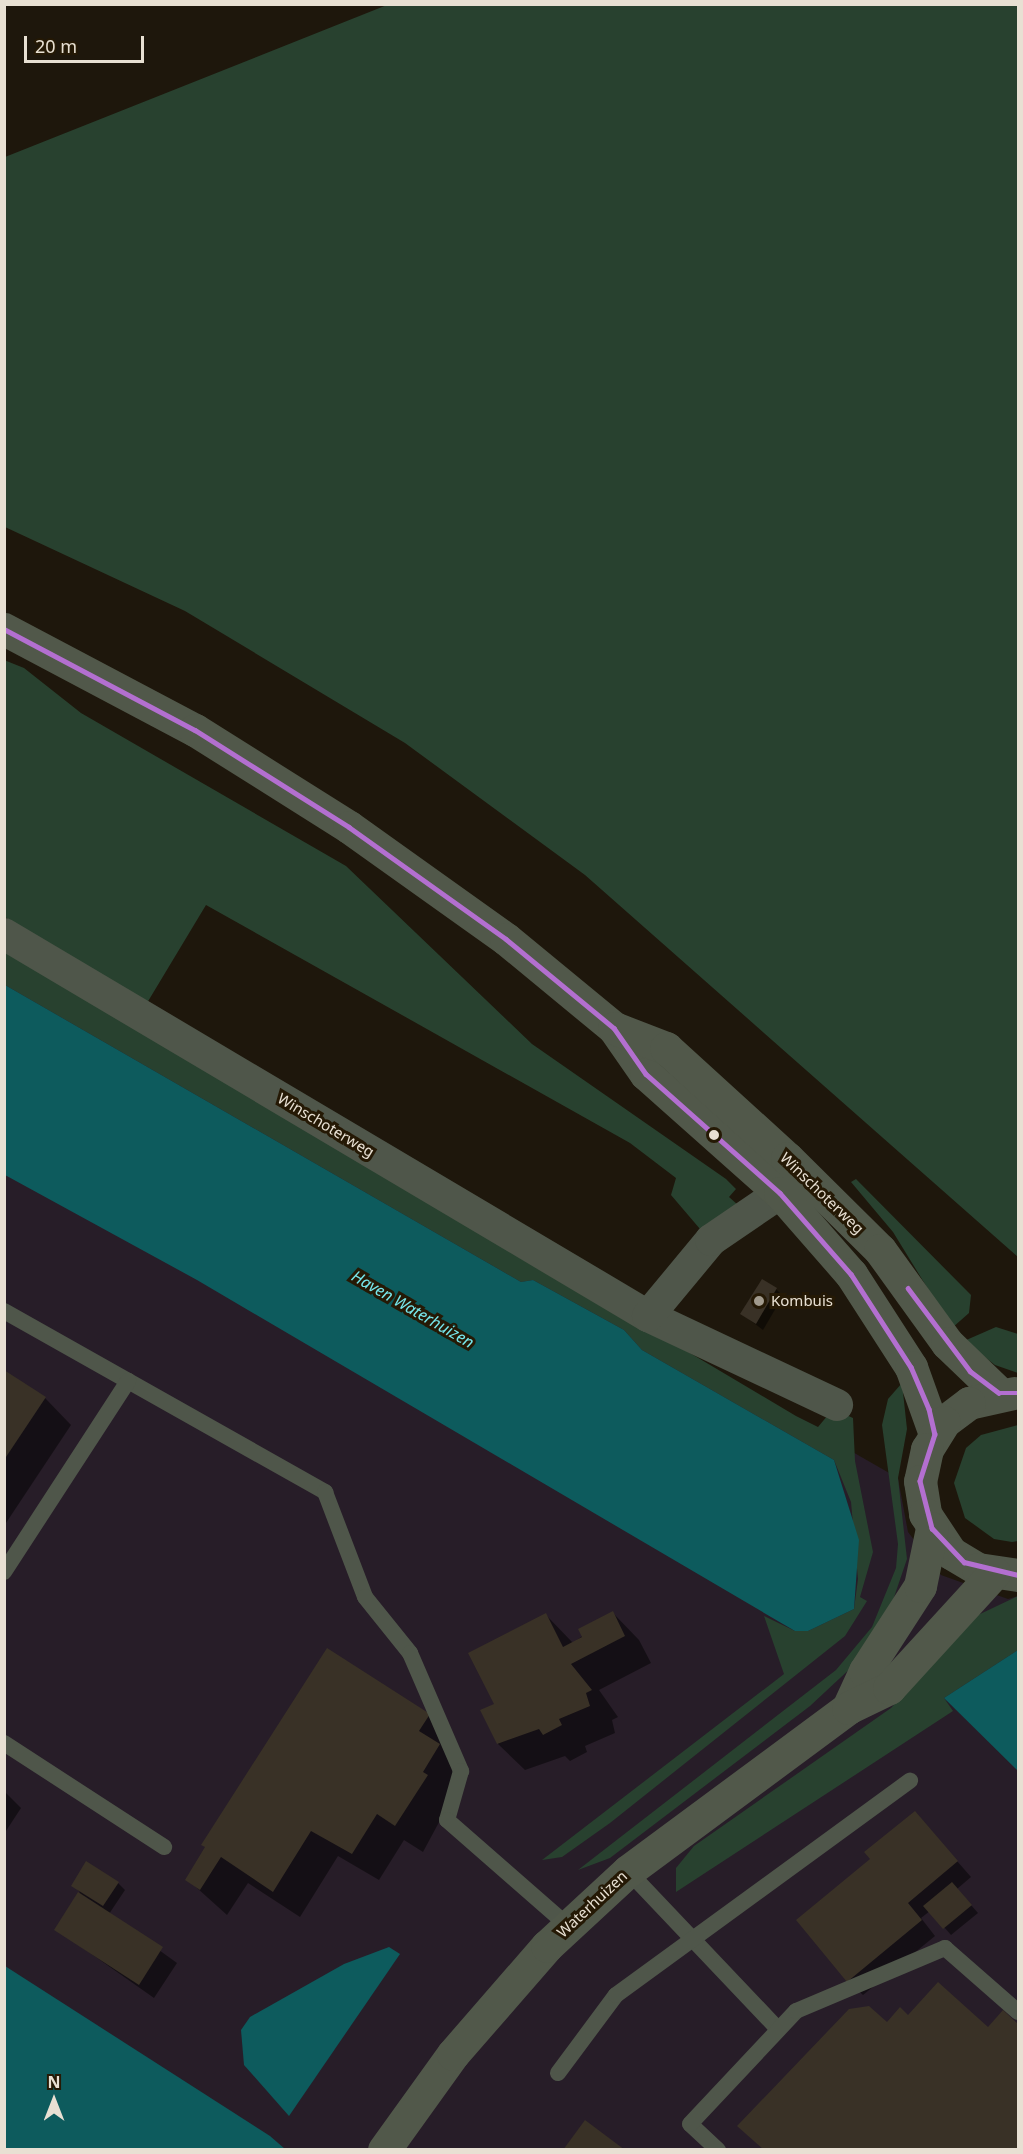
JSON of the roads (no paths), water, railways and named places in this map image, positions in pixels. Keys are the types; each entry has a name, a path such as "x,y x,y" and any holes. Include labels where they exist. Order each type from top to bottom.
{"main road":[{"name":"Winschoterweg","path":"4,629 195,730 349,827 506,939 614,1028 646,1074 780,1193 851,1274 905,1358 934,1434"},
{"name":"Winschoterweg","path":"614,1028 666,1048 787,1158 880,1250 947,1343 1009,1393"},
{"path":"1006,1574 951,1553 932,1528 920,1481 934,1434 969,1403 1009,1393"},
{"name":"Waterhuizen","path":"848,1708 865,1671 920,1586 932,1528"},
{"name":"Waterhuizen","path":"384,2150 509,1985 568,1926 628,1871 848,1708 889,1688 1006,1574"}],"street":[{"name":"Winschoterweg","path":"4,934 648,1316 837,1405"},
{"name":"Winschoterweg","path":"648,1316 711,1239 780,1193"}],"lane":[{"path":"4,1311 325,1492 364,1597 410,1653 460,1771 447,1820 568,1926"},
{"path":"4,1572 128,1381"},
{"path":"4,1743 164,1847"},
{"path":"558,2073 616,1995 697,1942 910,1781"},
{"path":"628,1871 777,2028"},
{"path":"718,2150 690,2124 777,2028 796,2011 945,1948 1018,2012"}],"water":[{"name":"Haven Waterhuizen","path":"5,985 521,1282 533,1280 624,1330 642,1350 834,1460 859,1540 854,1609 808,1631 795,1631 197,1280 5,1175"},
{"path":"1018,1650 1018,1771 944,1698"},
{"path":"389,1947 400,1954 289,2116 244,2065 241,2030 250,2017 344,1964"},
{"path":"5,1966 270,2136 285,2149 5,2149"}],"place":[{"name":"Kombuis","path":"759,1301"}]}
